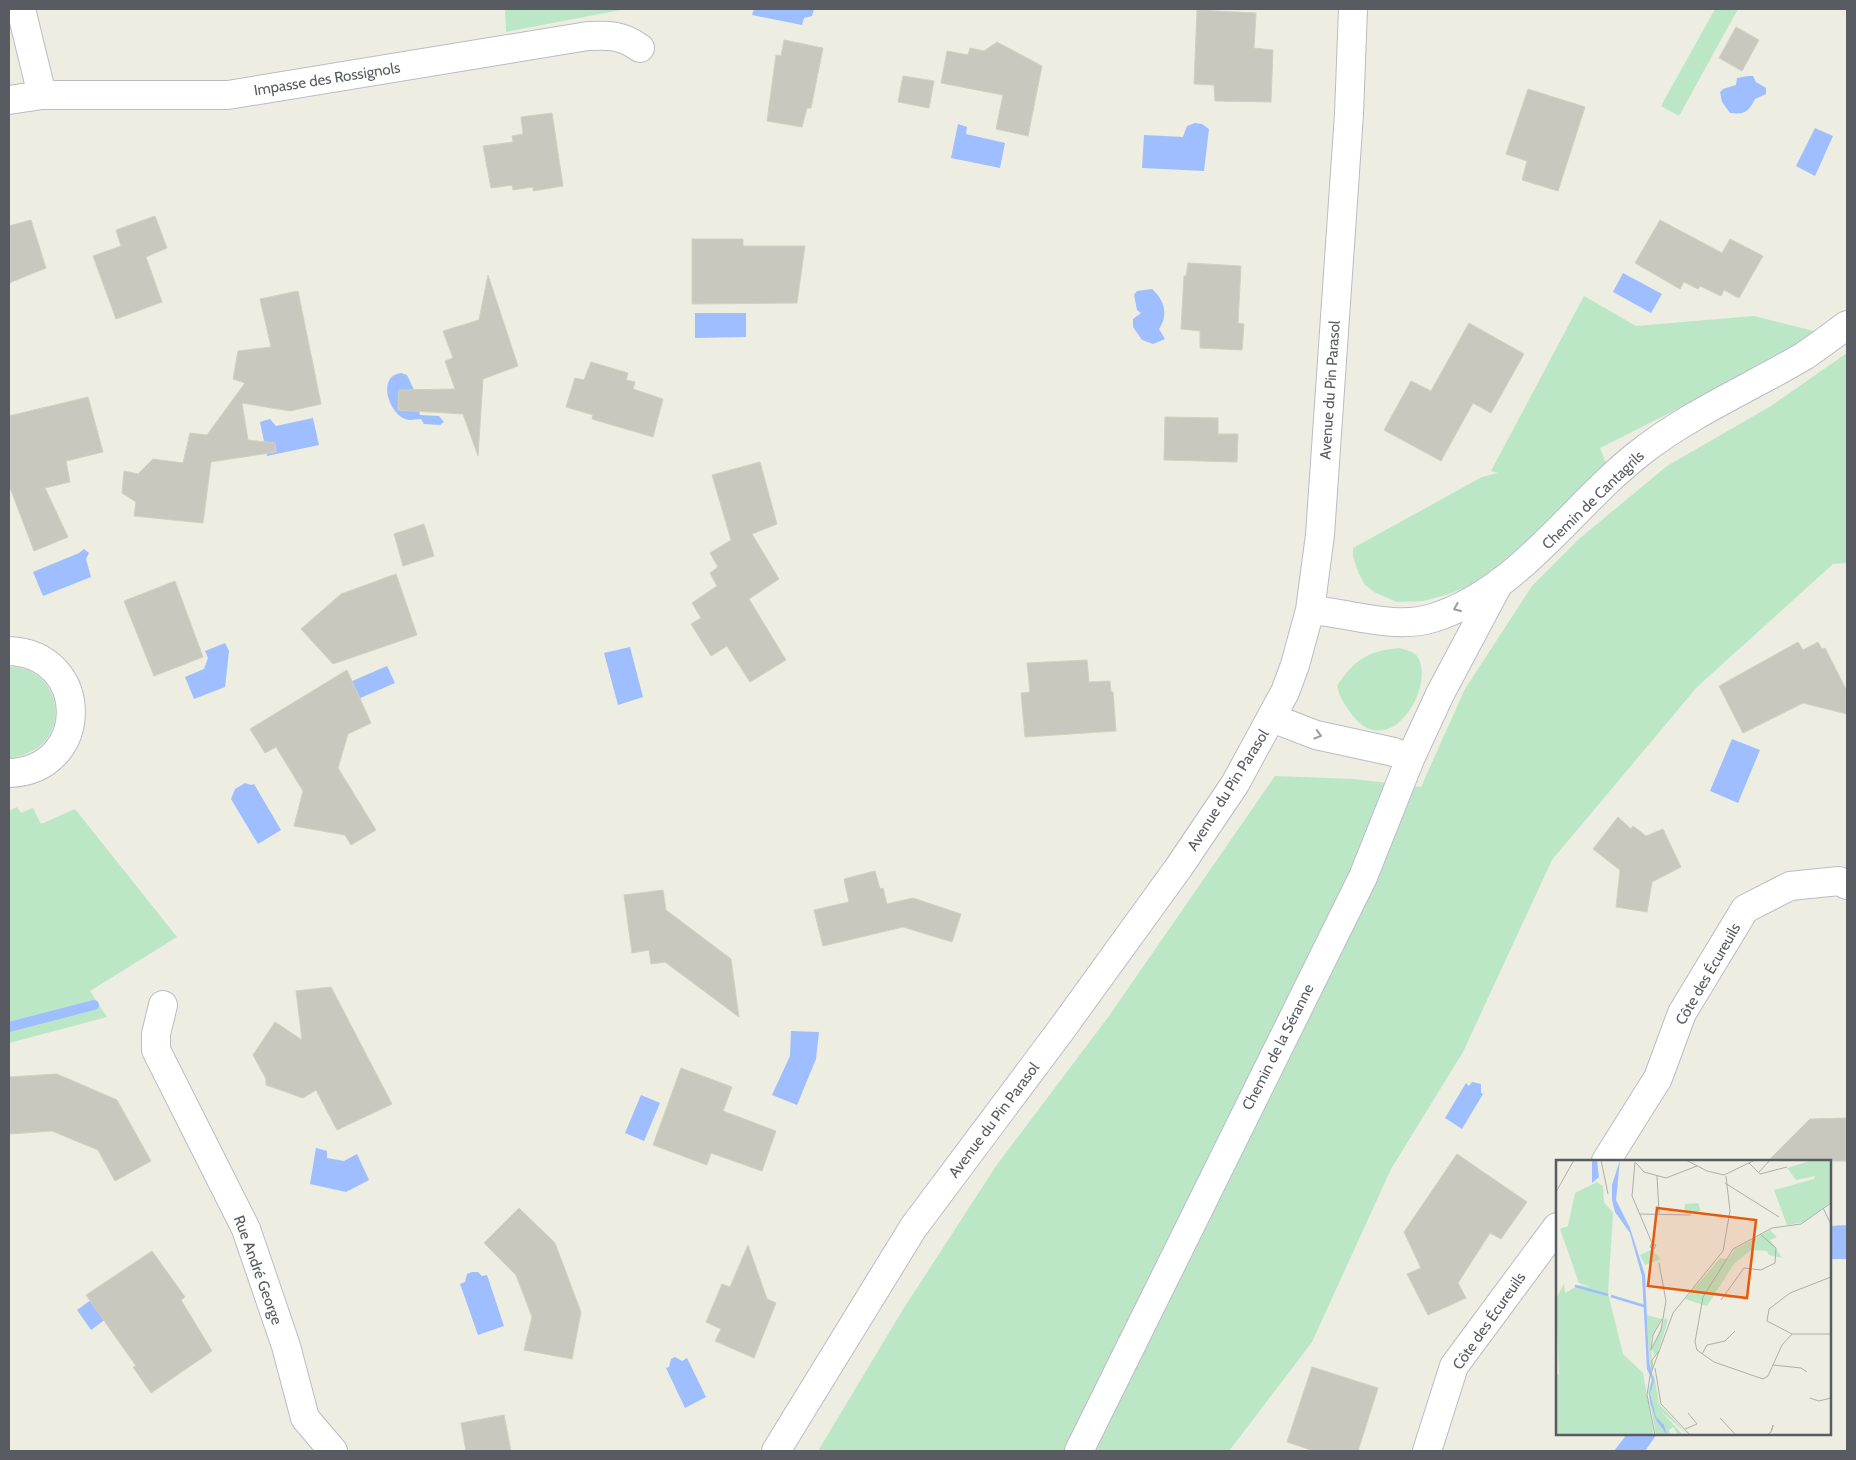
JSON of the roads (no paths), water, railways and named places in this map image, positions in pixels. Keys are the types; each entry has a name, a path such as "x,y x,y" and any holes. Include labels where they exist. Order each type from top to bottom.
{"street":[{"path":"21,9 42,95"},
{"name":"Avenue du Pin Parasol","path":"776,1451 913,1228 1061,1030 1179,867 1235,784 1272,718 1295,665 1310,610 1320,535 1337,308 1349,114 1353,9"},
{"name":"Impasse des Rossignols","path":"9,100 42,95 228,95 588,36 615,35 628,39 640,48"},
{"name":"Chemin de Cantagrils","path":"1468,639 1499,584 1538,552 1610,479 1642,451 1804,355 1847,326"},
{"path":"1310,610 1395,623 1414,621 1432,618 1457,607 1499,584"},
{"name":"Chemin de la Séranne","path":"1079,1451 1363,877 1410,759 1468,639"},
{"path":"9,651 34,655 53,668 67,688 72,712 67,735 54,755 34,768 9,773"},
{"path":"1272,718 1316,735 1394,752 1410,759"},
{"name":"Côte des Écureuils","path":"1607,1160 1658,1078 1682,1013 1745,909 1790,886 1839,881 1847,885"},
{"name":"Rue André George","path":"163,1005 156,1034 156,1050 246,1229 286,1346 306,1418 333,1451"},
{"name":"Côte des Écureuils","path":"1427,1451 1454,1366 1556,1228"}],"water":[{"path":"754,9 814,9 812,16 804,18 802,25 752,15"},
{"path":"1753,76 1756,82 1766,88 1766,94 1755,99 1751,107 1743,113 1730,113 1722,102 1720,92 1723,89 1736,85 1737,78"},
{"path":"1195,123 1202,124 1209,129 1204,171 1142,168 1144,135 1183,137 1187,126"},
{"path":"958,124 967,127 966,134 1005,143 1000,168 951,158"},
{"path":"1815,128 1833,136 1815,176 1796,166"},
{"path":"1623,273 1662,294 1651,313 1613,292"},
{"path":"1152,289 1160,298 1164,308 1164,318 1159,329 1165,339 1153,344 1142,340 1133,327 1133,319 1141,313 1137,310 1134,295 1137,291"},
{"path":"695,313 746,313 746,337 695,338"},
{"path":"401,373 407,375 422,407 419,411 420,415 439,416 444,422 440,425 424,424 421,419 407,420 399,415 390,402 387,387 389,380"},
{"path":"313,418 319,445 267,456 260,422 270,419 276,426"},
{"path":"84,549 89,553 86,559 91,577 43,596 33,572 79,553"},
{"path":"225,643 229,651 225,687 194,699 185,677 204,669 208,658 205,651"},
{"path":"630,647 643,697 618,705 604,653"},
{"path":"387,666 395,683 358,699 350,682"},
{"path":"1732,739 1760,750 1738,803 1710,791"},
{"path":"245,783 254,784 281,830 258,844 231,799 235,789"},
{"path":"791,1031 819,1032 816,1059 797,1105 772,1095 790,1056"},
{"path":"1472,1082 1481,1084 1481,1093 1483,1094 1462,1129 1445,1118 1466,1083 1469,1086"},
{"path":"641,1095 660,1103 644,1141 625,1133"},
{"path":"316,1148 327,1151 327,1158 344,1161 357,1154 369,1180 346,1192 310,1184"},
{"path":"1847,1225 1847,1259 1831,1259 1831,1226"},
{"path":"478,1272 482,1276 487,1275 504,1326 478,1335 460,1284 465,1282 467,1274"},
{"path":"109,1287 122,1307 91,1330 77,1310"},
{"path":"675,1357 682,1361 687,1358 706,1397 685,1408 666,1368 669,1367 671,1359"},
{"path":"1626,1435 1656,1435 1645,1451 1614,1451"}],"waterway":[{"path":"9,1027 94,1005"}]}
